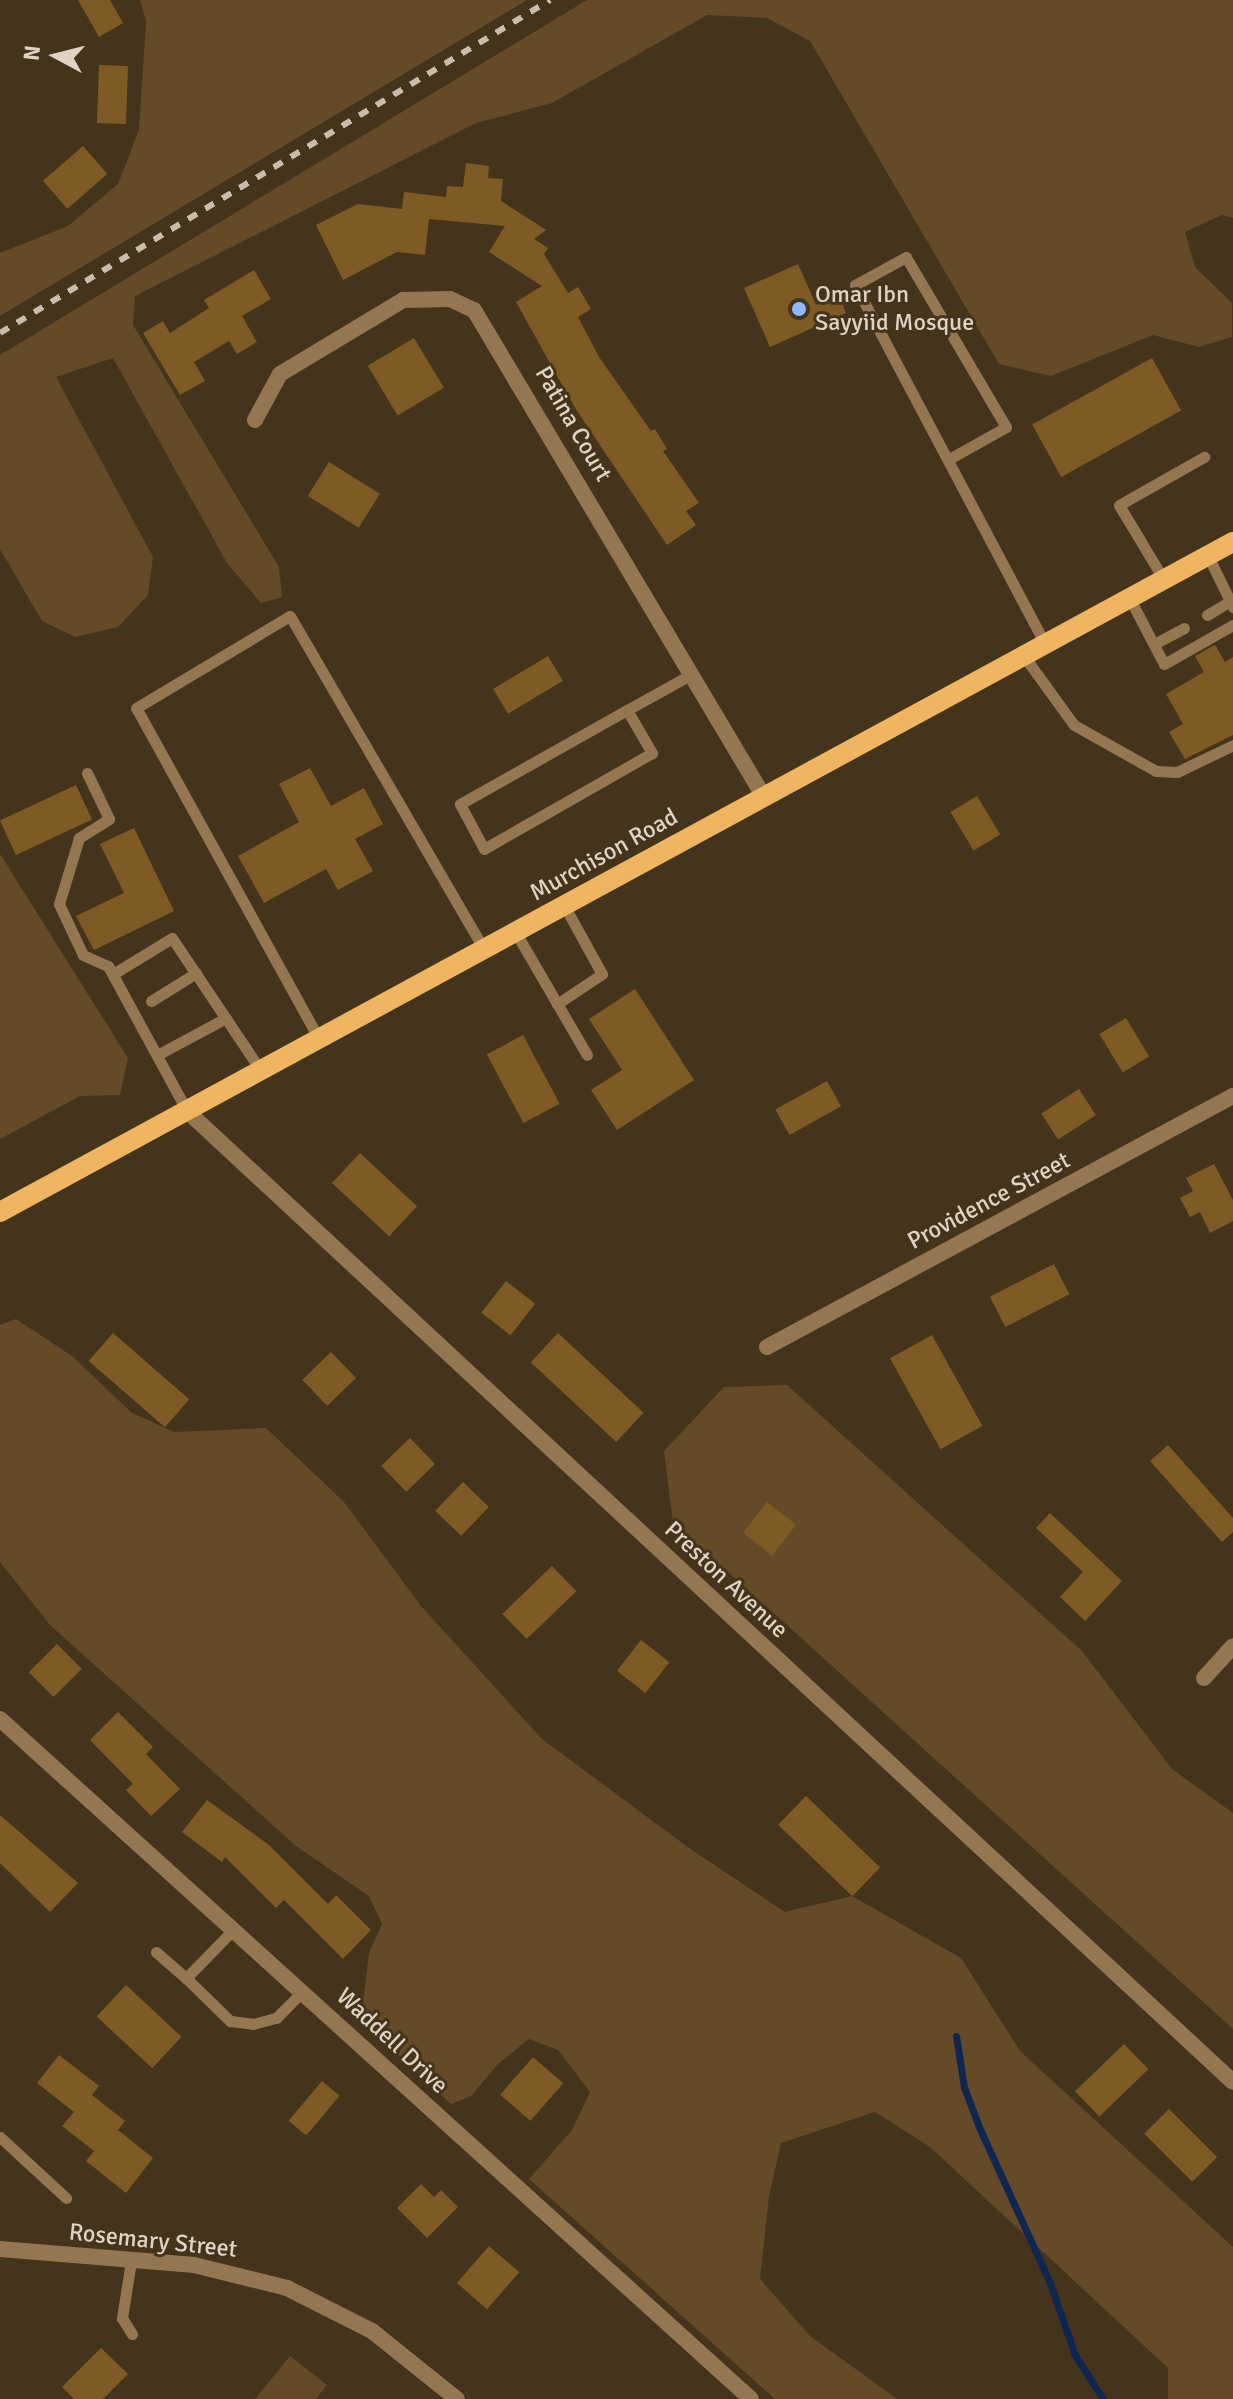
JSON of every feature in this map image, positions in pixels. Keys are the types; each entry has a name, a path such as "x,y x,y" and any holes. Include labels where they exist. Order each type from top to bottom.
{"main road":[{"name":"Murchison Road","path":"0,1212 1233,542"}],"street":[{"name":"Patina Court","path":"255,420 280,374 403,300 450,299 474,310 491,330 764,797"},
{"name":"Providence Street","path":"767,1347 1233,1096"},
{"name":"Preston Avenue","path":"187,1111 1233,2082"},
{"path":"1204,1678 1233,1646"},
{"name":"Waddell Drive","path":"0,1719 751,2399"},
{"name":"Rosemary Street","path":"0,2249 241,2273 287,2288 372,2331 457,2399"}],"lane":[{"path":"949,459 1006,427 906,257 855,285 1045,644"},
{"path":"1164,580 1119,505 1204,457"},
{"path":"1207,615 1232,604 1208,556"},
{"path":"1130,599 1164,664 1233,625"},
{"path":"319,1039 136,708 290,616 484,949"},
{"path":"1154,644 1184,628"},
{"path":"1024,656 1074,725 1156,771 1177,772 1233,745"},
{"path":"627,710 652,753 484,849 460,804 627,710 692,674"},
{"path":"87,773 109,819 79,838 59,904 83,955 108,966 113,974 187,1111"},
{"path":"557,1004 602,974 565,907"},
{"path":"516,933 587,1055"},
{"path":"113,974 172,938 261,1071"},
{"path":"151,1001 196,973"},
{"path":"157,1055 226,1018"},
{"path":"186,1978 234,1929"},
{"path":"156,1952 240,2025 276,2018 302,1992"},
{"path":"0,2137 66,2198"},
{"path":"131,2261 122,2318 132,2334"}],"shaded area":[{"path":"140,0 527,0 0,316 0,253 68,226 118,184 139,130 146,21"},
{"path":"587,0 1233,0 1233,218 1222,215 1185,232 1195,267 1232,303 1232,337 1199,347 1153,335 1051,376 999,364 810,41 767,18 707,15 552,103 476,123 135,296 133,325 279,567 282,597 261,603 227,563 113,358 56,377 153,557 148,595 118,627 75,637 42,621 0,549 0,355"},
{"path":"0,854 128,1058 120,1095 80,1096 0,1139"},
{"path":"16,1319 72,1356 132,1413 174,1432 266,1428 344,1502 421,1606 542,1739 689,1848 785,1912 852,1896 961,1958 1020,2051 1233,2247 1233,2399 1168,2399 1168,2368 930,2147 875,2112 781,2143 769,2196 760,2279 810,2336 897,2399 775,2399 529,2179 572,2130 590,2092 558,2050 529,2039 498,2064 471,2096 451,2104 361,2020 369,1953 382,1924 369,1896 296,1846 50,1625 0,1562 0,1325"},
{"path":"787,1385 1082,1651 1172,1769 1233,1813 1233,2029 673,1522 664,1451 724,1387"},
{"path":"290,2356 327,2385 316,2399 255,2399"}],"building":[{"path":"78,0 110,0 123,23 99,37"},
{"path":"99,65 128,66 126,124 97,123"},
{"path":"83,146 107,174 67,209 43,181"},
{"path":"466,163 489,166 488,178 503,179 501,201 546,230 534,239 548,248 544,254 568,293 578,287 591,309 578,317 599,357 651,431 655,429 667,449 663,451 699,503 686,511 696,525 667,545 575,408 516,302 542,286 489,252 505,226 429,219 425,255 397,252 343,280 316,225 358,204 402,209 404,192 446,197 447,186 463,187"},
{"name":"Omar Ibn Sayyiid Mosque","path":"798,264 816,305 839,295 846,313 770,347 744,288"},
{"path":"254,270 271,299 242,316 257,342 237,354 229,341 194,362 205,381 180,395 143,333 163,321 170,333 209,308 204,300"},
{"path":"414,338 444,388 398,416 368,366"},
{"path":"1152,358 1181,410 1061,477 1032,424"},
{"path":"329,462 380,494 359,528 308,496"},
{"path":"1215,645 1225,662 1233,657 1233,735 1185,759 1169,732 1183,724 1166,694 1204,672 1195,656"},
{"path":"548,656 563,681 508,714 493,689"},
{"path":"310,768 331,806 364,788 383,824 355,839 373,871 338,890 326,869 264,903 238,856 299,822 279,784"},
{"path":"76,785 92,819 16,855 0,820"},
{"path":"977,796 1000,835 974,851 950,812"},
{"path":"134,828 174,911 94,950 76,916 124,893 100,844"},
{"path":"635,989 694,1080 617,1130 591,1090 622,1070 589,1019"},
{"path":"1126,1018 1149,1057 1123,1073 1099,1034"},
{"path":"523,1035 560,1104 523,1123 487,1054"},
{"path":"827,1081 841,1106 789,1135 775,1110"},
{"path":"1079,1089 1096,1115 1058,1140 1041,1114"},
{"path":"360,1153 417,1206 389,1236 332,1183"},
{"path":"1214,1164 1233,1200 1233,1221 1210,1233 1200,1212 1190,1217 1180,1198 1193,1191 1186,1178"},
{"path":"1054,1264 1069,1294 1005,1327 990,1297"},
{"path":"506,1281 535,1304 511,1335 481,1313"},
{"path":"113,1333 189,1399 165,1427 89,1361"},
{"path":"558,1333 644,1413 616,1442 531,1362"},
{"path":"932,1335 982,1426 940,1449 890,1358"},
{"path":"331,1352 356,1378 327,1406 302,1380"},
{"path":"410,1438 435,1464 406,1492 381,1466"},
{"path":"1168,1445 1233,1518 1233,1532 1222,1542 1150,1461"},
{"path":"463,1482 489,1507 461,1536 435,1511"},
{"path":"767,1502 796,1525 772,1556 743,1533"},
{"path":"1050,1513 1122,1581 1085,1621 1060,1597 1083,1572 1036,1528"},
{"path":"552,1566 576,1591 527,1639 502,1614"},
{"path":"641,1640 669,1662 645,1693 617,1671"},
{"path":"57,1644 82,1669 53,1697 29,1672"},
{"path":"118,1712 153,1747 146,1754 180,1789 151,1816 126,1790 133,1784 90,1740"},
{"path":"806,1796 880,1868 852,1896 778,1825"},
{"path":"207,1800 269,1845 328,1904 336,1895 371,1930 343,1959 284,1900 276,1908 225,1857 222,1862 182,1832"},
{"path":"0,1815 78,1883 50,1912 0,1863"},
{"path":"126,1985 182,2037 152,2068 97,2016"},
{"path":"1124,2044 1148,2069 1099,2116 1075,2091"},
{"path":"59,2055 99,2086 92,2095 125,2121 118,2130 153,2158 126,2193 86,2161 94,2151 62,2126 74,2112 37,2083"},
{"path":"533,2057 563,2083 530,2121 500,2095"},
{"path":"322,2081 340,2096 306,2136 289,2121"},
{"path":"1169,2109 1217,2157 1192,2182 1144,2134"},
{"path":"421,2184 434,2197 441,2190 458,2207 427,2238 397,2208"},
{"path":"489,2246 519,2272 487,2309 457,2283"},
{"path":"101,2348 128,2374 103,2399 74,2399 62,2387"}],"waterway":[{"path":"956,2036 964,2087 979,2127 1050,2283 1075,2355 1103,2399"}],"railway":[{"path":"0,333 550,0"}],"place":[{"name":"Omar Ibn Sayyiid Mosque","path":"799,309"}]}
